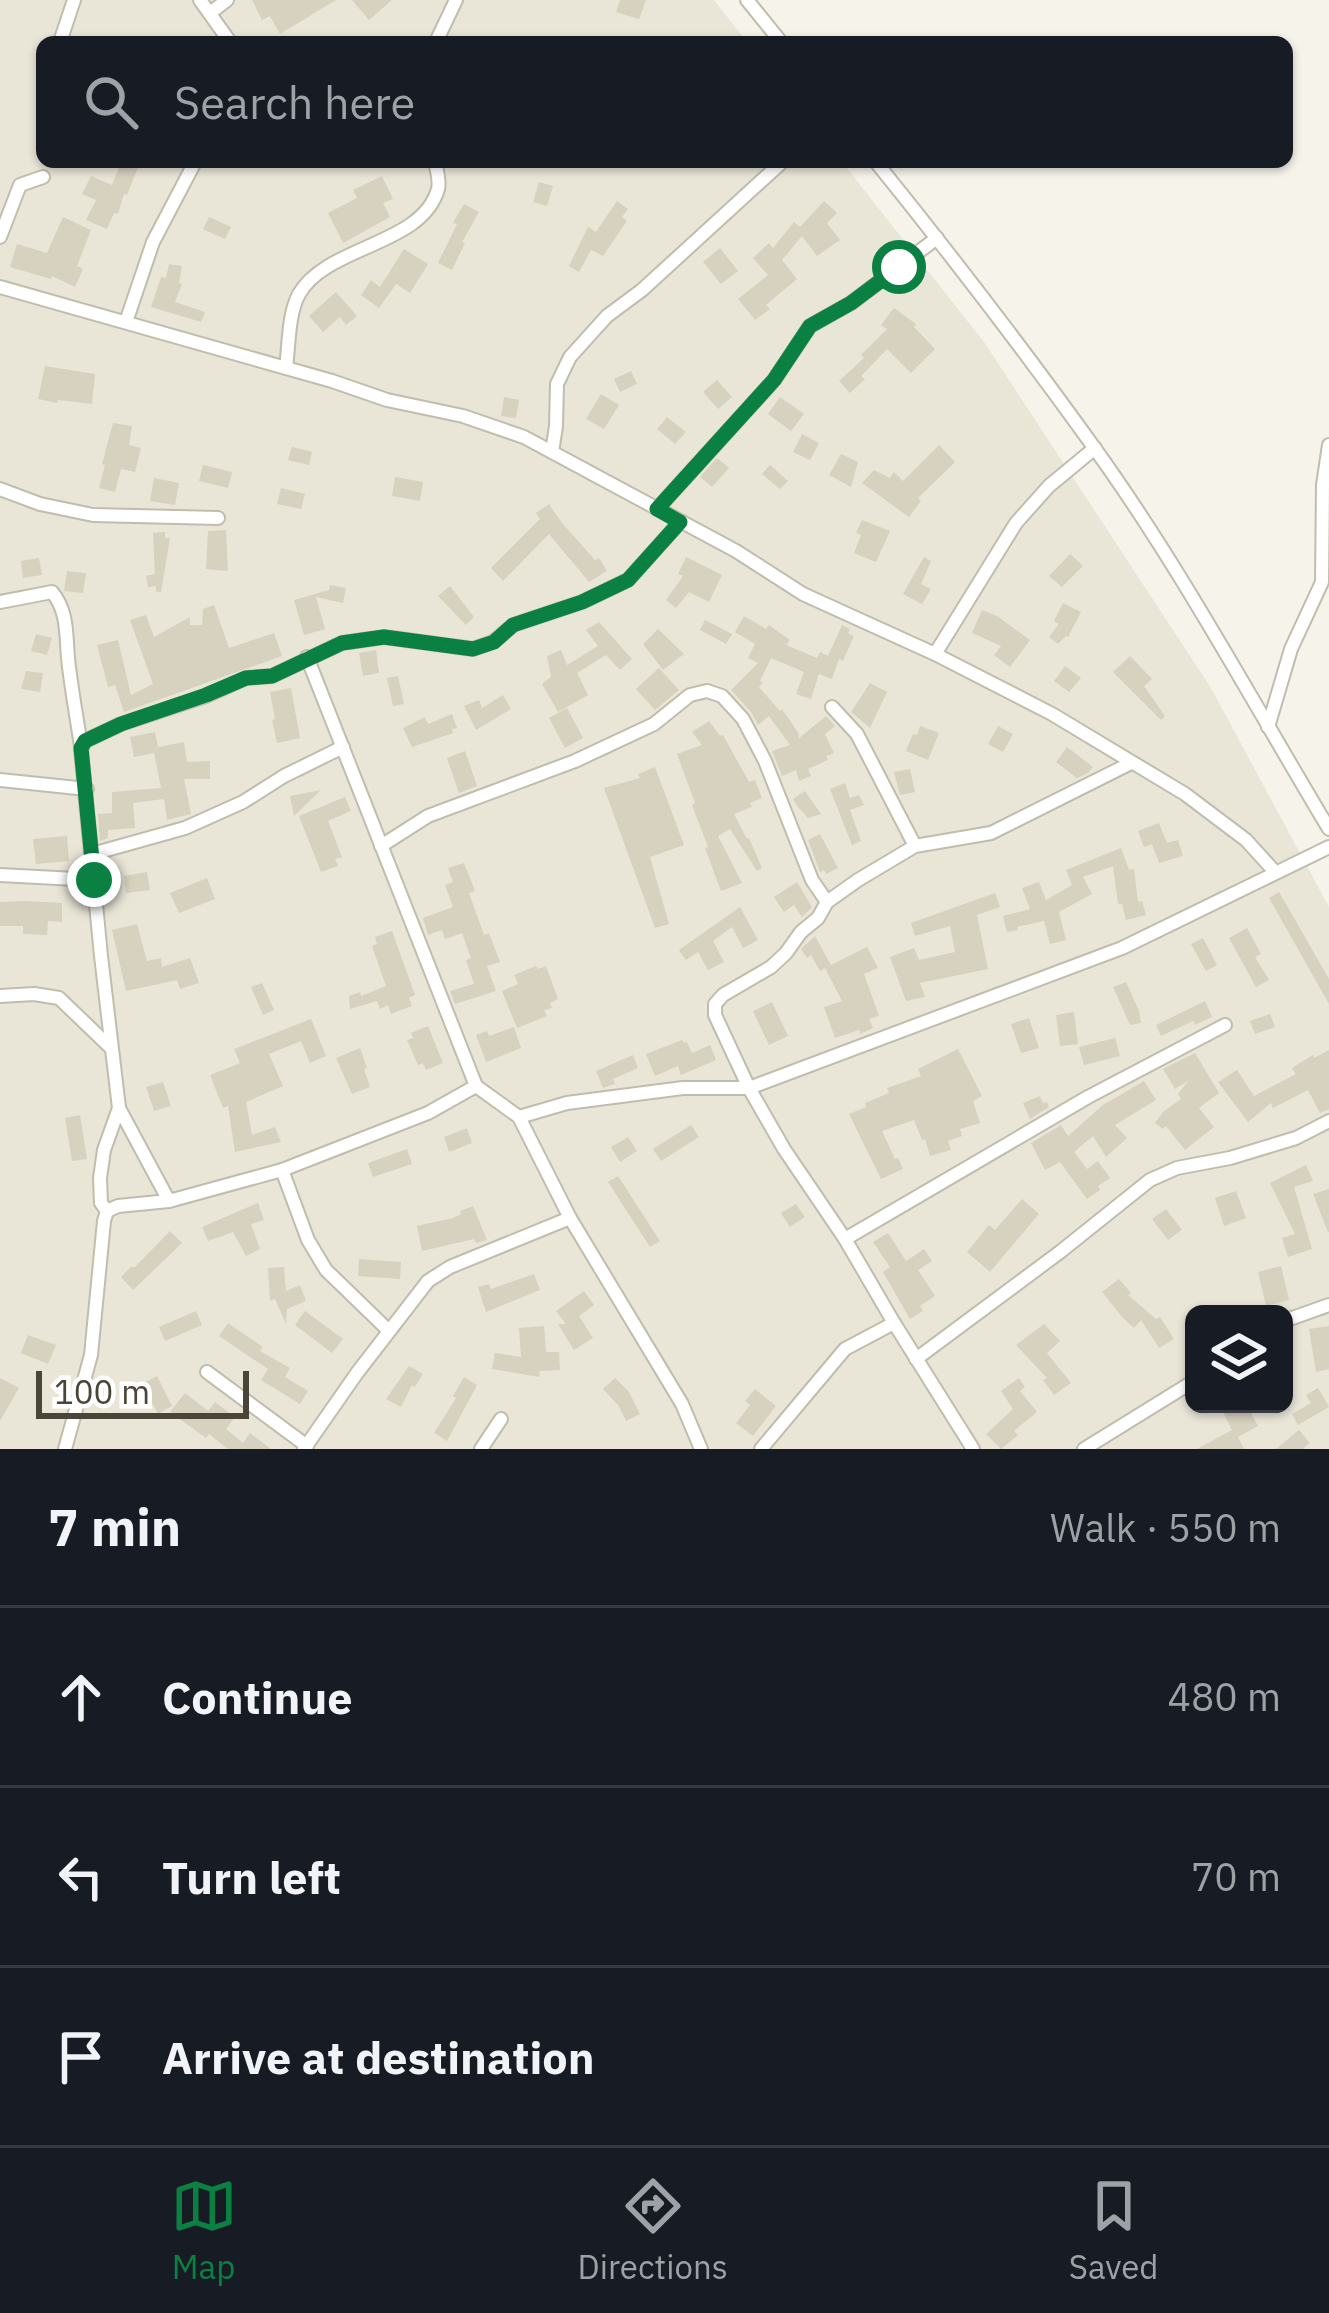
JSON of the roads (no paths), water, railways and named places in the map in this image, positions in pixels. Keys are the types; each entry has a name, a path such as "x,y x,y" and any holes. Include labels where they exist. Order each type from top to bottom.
{"street":[{"path":"62,36 74,0"},
{"path":"200,0 226,36"},
{"path":"209,14 227,0"},
{"path":"439,36 456,0"},
{"path":"748,0 776,36"},
{"path":"126,322 153,242 192,168"},
{"path":"286,368 299,294 324,270 410,225 429,208 440,185 436,168"},
{"path":"552,452 557,384 571,357 607,316 775,168"},
{"path":"881,168 1095,448 1182,582 1329,829"},
{"path":"0,237 20,184 43,177"},
{"path":"657,509 774,380 810,326 851,303 937,238"},
{"path":"0,287 524,437 736,551 803,594 1052,714 1185,794 1246,840 1275,872"},
{"path":"1268,727 1292,649 1322,582 1323,485 1329,445"},
{"path":"935,654 1016,523 1049,486 1095,448"},
{"path":"0,489 40,504 93,514 218,518"},
{"path":"81,748 85,741 121,724 246,678 272,676 342,643 384,637 473,649 494,642 513,625 582,602 628,580 680,522"},
{"path":"0,602 52,592 67,625 119,1108 169,1202"},
{"path":"307,657 476,1086 519,1117 570,1218 682,1404 701,1449"},
{"path":"381,846 428,816 575,761 655,724 690,695 707,691 722,696 743,719 765,761 812,880 827,902"},
{"path":"832,707 857,734 915,846"},
{"path":"92,854 185,828 243,802 343,746"},
{"path":"974,1449 784,1149 749,1088 715,1015 716,1004 771,967 818,919 827,902 915,846 991,833 1131,763"},
{"path":"0,780 87,789"},
{"path":"519,1117 567,1102 683,1088 749,1088 1122,948 1329,847"},
{"path":"0,875 94,880"},
{"path":"0,996 59,998 111,1048"},
{"path":"845,1239 1088,1097 1225,1025"},
{"path":"68,1448 91,1355 107,1211 169,1202 282,1170 428,1113 476,1086"},
{"path":"107,1211 101,1203 100,1178 119,1108"},
{"path":"916,1359 1150,1180 1177,1168 1296,1138 1329,1121"},
{"path":"282,1170 308,1240 326,1270 389,1331"},
{"path":"207,1372 305,1447 428,1281 450,1267 570,1218"},
{"path":"1293,1319 1329,1305"},
{"path":"761,1449 845,1349 894,1323"},
{"path":"1084,1449 1185,1387"},
{"path":"482,1449 501,1419"}]}
